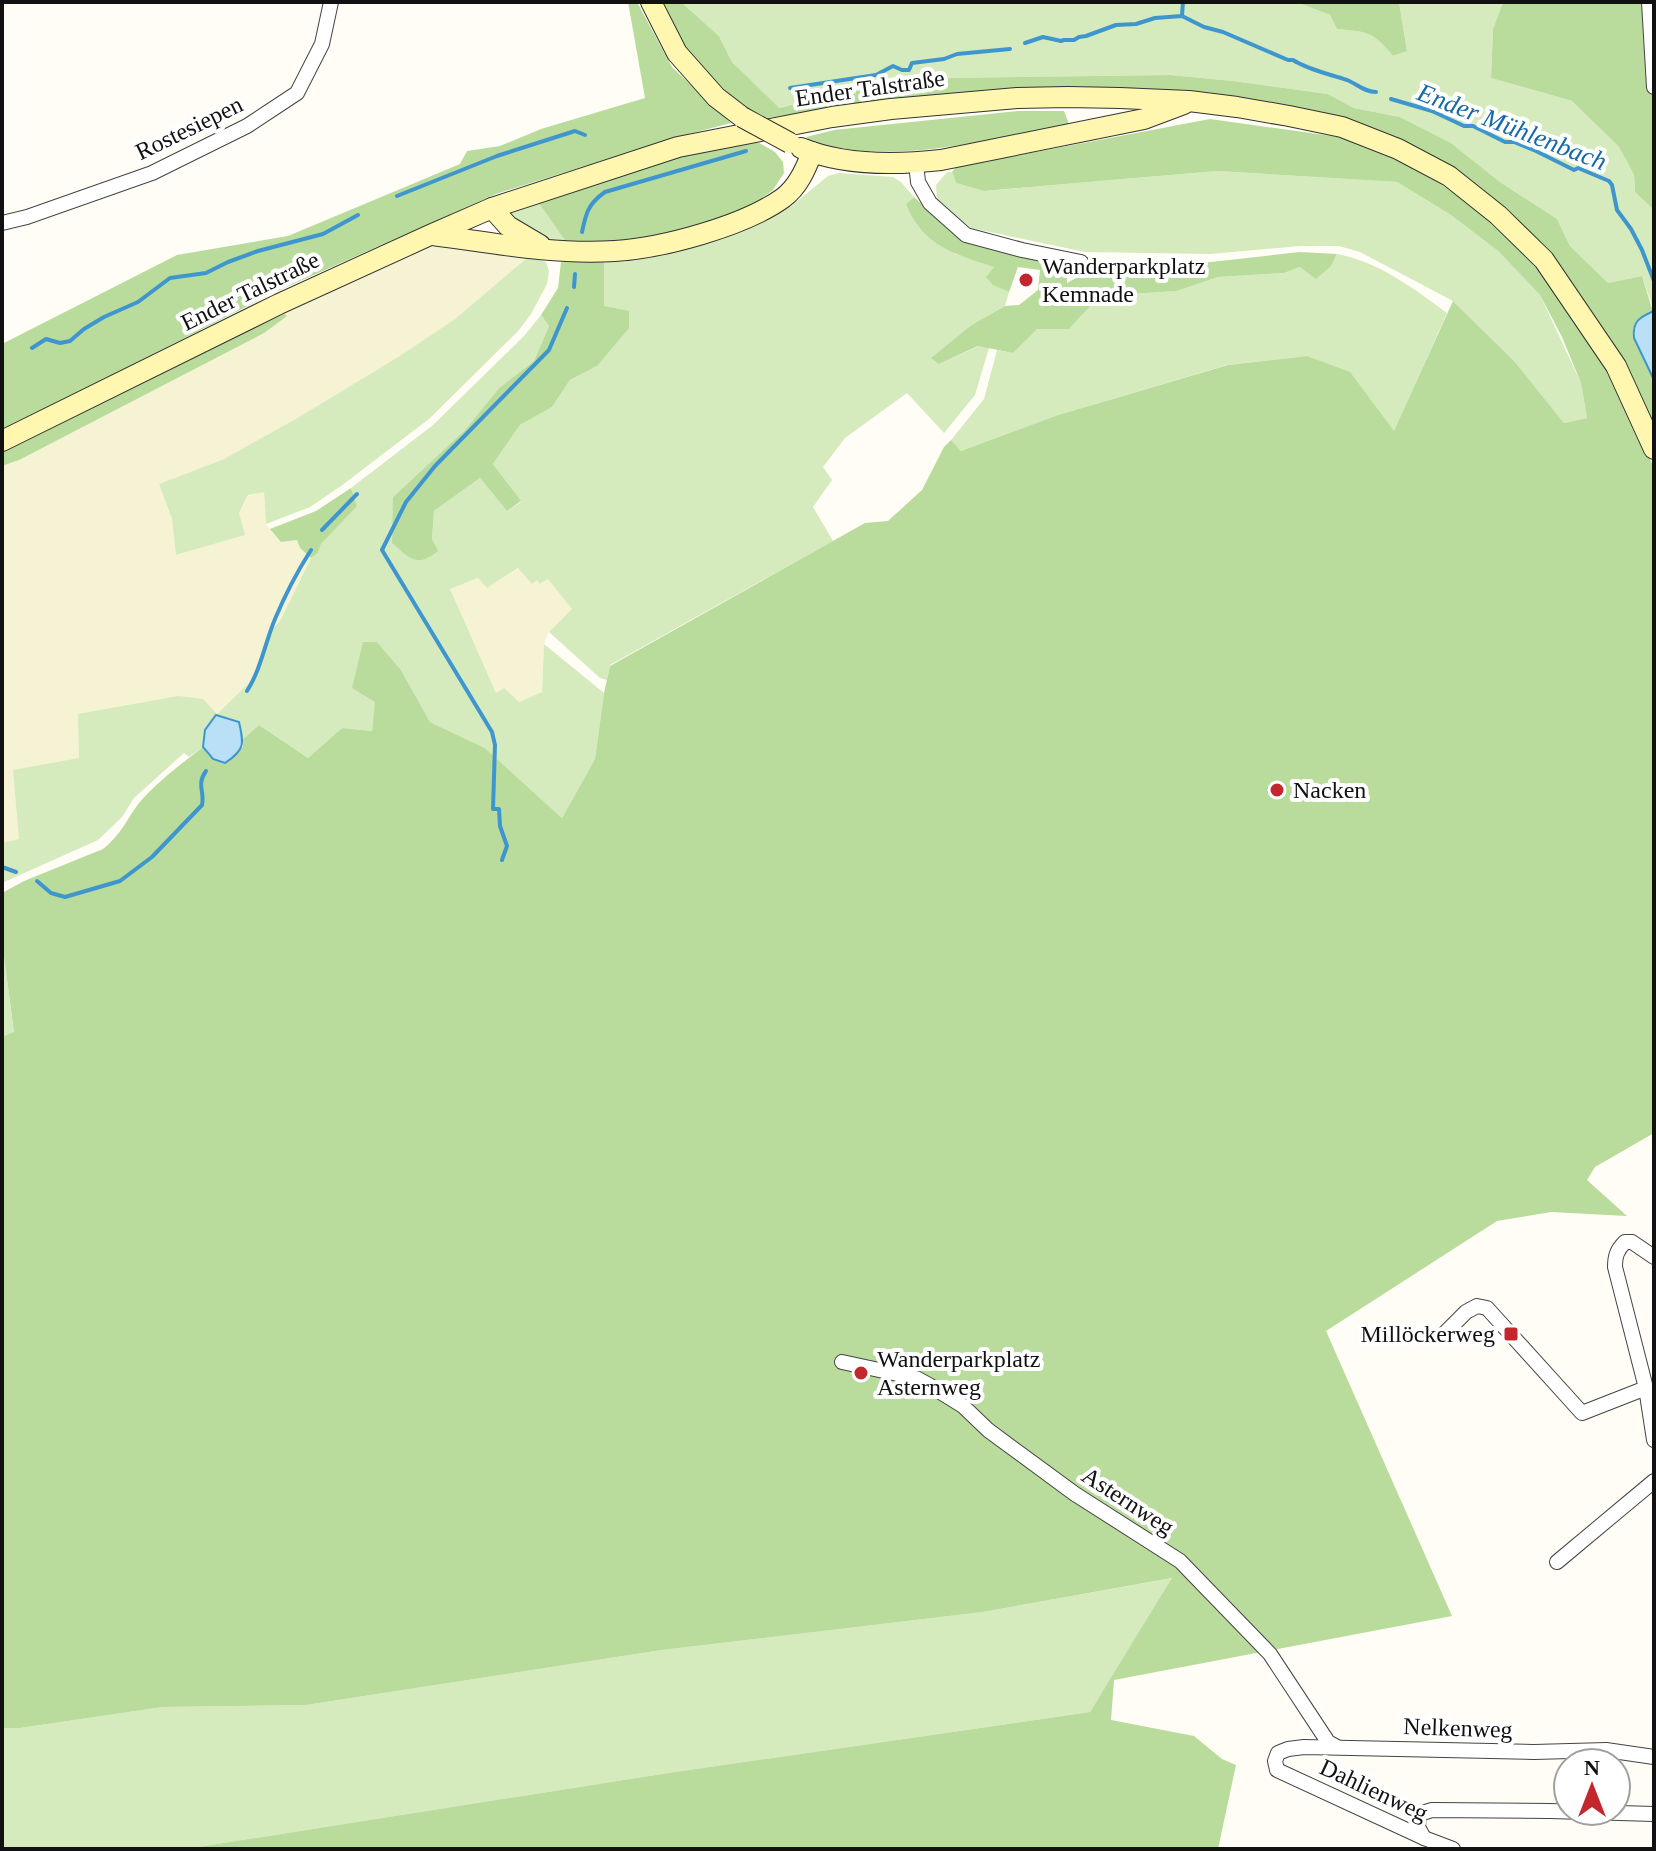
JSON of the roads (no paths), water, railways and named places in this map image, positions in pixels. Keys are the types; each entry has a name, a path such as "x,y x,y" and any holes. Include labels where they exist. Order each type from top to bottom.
{"main road":[{"path":"651,2 677,53 716,97 742,117 812,152 863,162 941,160 1144,119 1189,101"},
{"name":"Ender Talstraße","path":"2,441 279,304 492,208 678,147 832,117 891,109 1017,98 1120,98 1237,107 1342,127 1398,149 1449,176 1498,215 1544,260 1616,366 1654,449"},
{"path":"430,235 550,250 616,251 675,242 740,221 784,197 804,173 812,152"},
{"path":"492,208 508,226 550,250"}],"street":[{"name":"Rostesiepen","path":"2,223 152,173 247,126 297,93 322,44 331,2"},
{"path":"1649,2 1654,87"},
{"path":"916,163 918,182 930,203 966,235 1081,262"},
{"path":"1654,1257 1632,1242 1625,1242 1615,1256 1615,1267 1646,1388 1654,1440"},
{"path":"1445,1333 1466,1312 1477,1306 1487,1308 1582,1413 1646,1388"},
{"name":"Asternweg","path":"842,1362 916,1378 929,1385 963,1406 988,1430 1075,1494 1180,1561 1270,1654 1328,1742 1337,1747"},
{"path":"1557,1562 1654,1481"},
{"name":"Nelkenweg","path":"1277,1770 1275,1761 1278,1753 1304,1747 1534,1752 1606,1750 1654,1757"},
{"name":"Dahlienweg","path":"1277,1770 1453,1849"},
{"path":"1424,1838 1418,1827 1419,1814 1432,1810 1654,1814"}],"water":[{"path":"1654,311 1654,380 1634,338 1634,327 1638,320"},
{"path":"216,715 239,722 241,730 240,750 225,763 213,759 203,747 205,730"}],"waterway":[{"path":"1182,15 1183,2"},
{"name":"Ender Mühlenbach","path":"1025,43 1043,37 1074,40 1116,25 1182,16 1376,92"},
{"name":"Ender Mühlenbach","path":"790,88 876,75 893,66 909,70 912,63 957,54 1010,49"},
{"name":"Ender Mühlenbach","path":"1391,99 1432,111 1464,126 1473,126 1574,170 1578,168 1609,181 1617,210 1642,250 1654,281"},
{"name":"Ender Mühlenbach","path":"397,196 497,156 575,131 585,135"},
{"path":"582,232 589,209 605,192 746,151"},
{"name":"Ender Mühlenbach","path":"32,348 46,339 60,343 70,341 104,317 138,302 170,278 206,273 258,251 323,234 358,215"},
{"path":"574,287 575,274"},
{"path":"502,860 507,846 500,826 499,809 493,809 495,745 492,732 382,550 406,502 435,466 549,350 567,308"},
{"path":"322,530 357,494"},
{"path":"247,691 279,610 311,550"},
{"path":"37,881 51,893 65,897 120,881 152,857 202,805 201,784 206,771"},
{"path":"2,867 16,872"}],"place":[{"name":"Wanderparkplatz Kemnade","path":"1026,280"},
{"name":"Nacken","path":"1277,790"},
{"name":"Millöckerweg","path":"1511,1334"},
{"name":"Wanderparkplatz Asternweg","path":"861,1373"}]}
